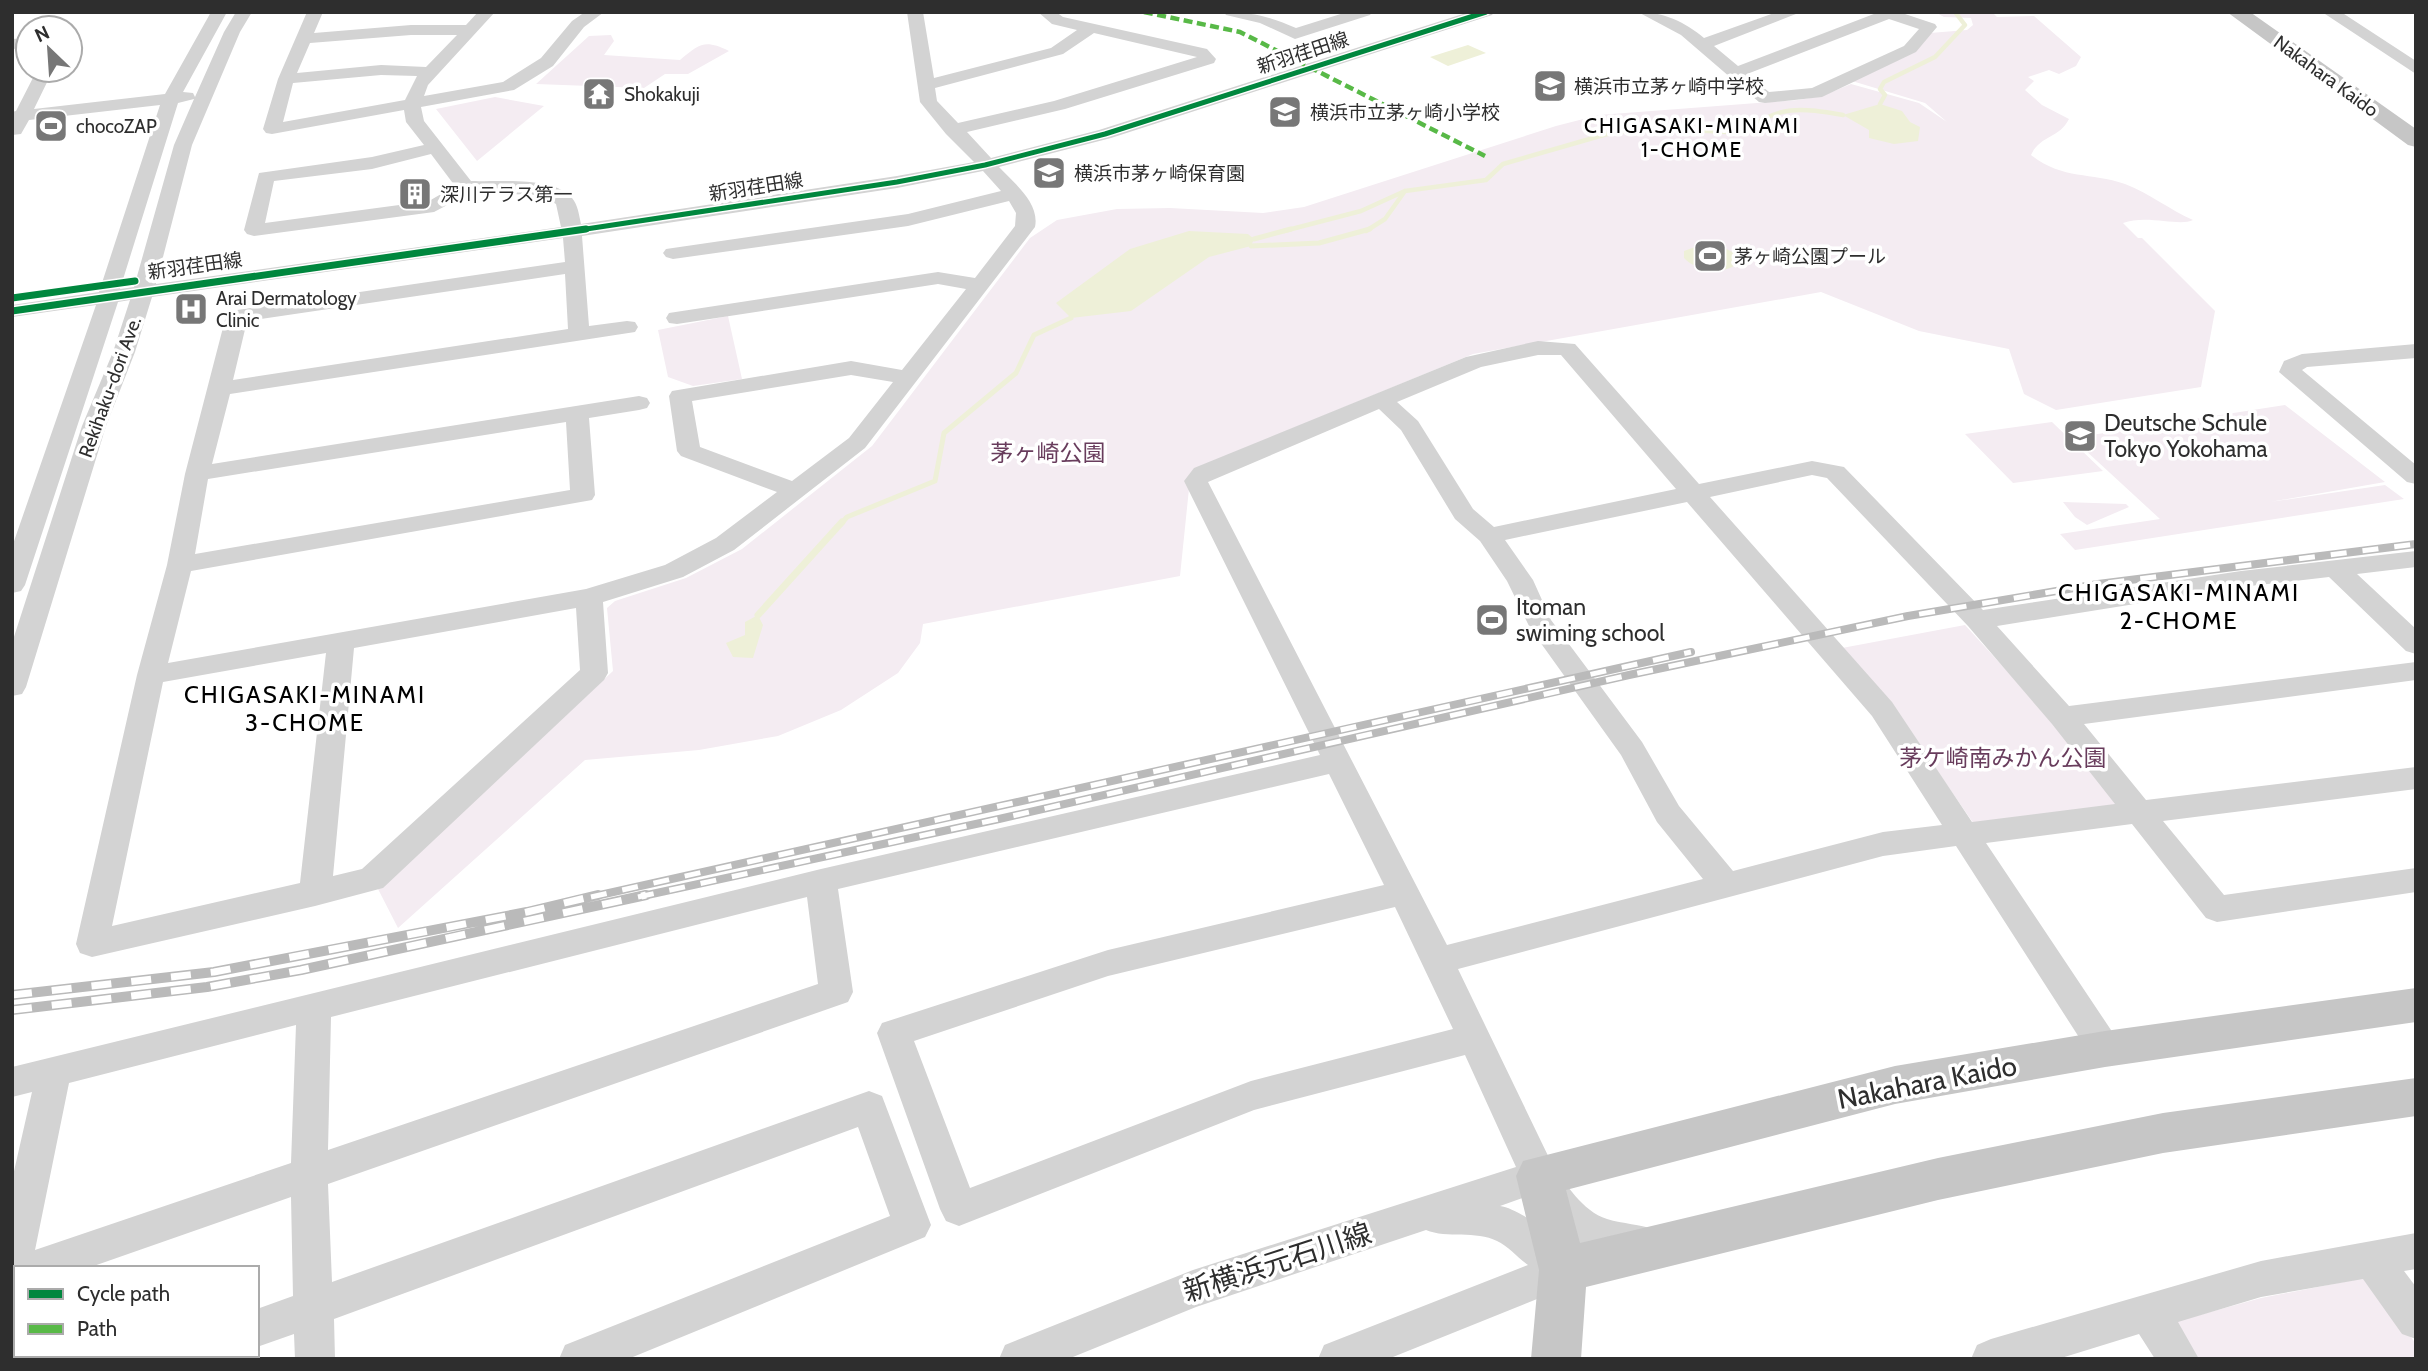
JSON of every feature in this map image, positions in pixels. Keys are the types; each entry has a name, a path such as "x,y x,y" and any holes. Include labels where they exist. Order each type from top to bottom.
{"main road":[{"name":"Nakahara Kaido","path":"2236,12 2416,140"},
{"name":"Nakahara Kaido","path":"2253,12 2416,128"},
{"name":"Nakahara Kaido","path":"1539,1176 1895,1085 2105,1049 2416,1005"},
{"path":"1563,1270 1938,1179 2163,1133 2416,1097"},
{"path":"1539,1176 1563,1270 1556,1359"}],"street":[{"name":"Rekihaku-dori Ave.","path":"12,585 171,99 219,12"},
{"name":"Rekihaku-dori Ave.","path":"12,687 94,426 124,352 183,145 203,95 244,12"},
{"path":"314,12 286,79 272,129 508,86 547,62 578,24 596,12"},
{"path":"466,187 415,122 412,104 420,83 487,12"},
{"path":"152,676 589,597 674,571 725,544 857,443 1025,227 1028,217 1026,209 1014,194 952,130 929,102 919,22 915,12"},
{"path":"952,130 1059,105 1208,59 1201,52 1058,21 1046,12"},
{"path":"1232,12 1265,20 1295,34 1340,15 1364,12"},
{"name":"新羽荏田線","path":"983,162 1466,12"},
{"name":"新羽荏田線","path":"12,311 145,285 824,194 983,162 1105,134 1486,12"},
{"path":"1646,12 1668,21 1704,44 1735,73 1765,98 1809,95 1910,50 1929,27 1889,14 1735,73"},
{"path":"1668,21 1694,12"},
{"path":"1704,44 1793,12"},
{"path":"2330,12 2416,69"},
{"path":"925,85 1057,51 1091,28"},
{"path":"302,39 411,30 470,30"},
{"path":"286,79 381,70 430,72"},
{"path":"12,135 17,116 36,84"},
{"path":"17,116 203,95"},
{"path":"435,148 372,163 266,177 254,230 434,206 466,187 523,187 552,192 565,203 571,227 579,334"},
{"path":"673,253 908,220 1014,194"},
{"path":"573,267 237,316 197,474 180,565 152,676 92,944 372,879 594,673 589,597"},
{"path":"677,318 938,278 981,285"},
{"name":"新羽荏田線","path":"12,298 110,291"},
{"path":"220,389 627,327"},
{"path":"1662,1246 1611,1240 1584,1230 1561,1208 1539,1176 1437,961 1196,481 1203,473 1474,362 1538,348 1567,349 1882,709 2105,1049"},
{"path":"2416,351 2302,361 2292,366 2290,372 2416,477"},
{"path":"796,491 688,451 680,396 851,368 909,378"},
{"path":"1381,399 1410,426 1464,514 1489,536 1520,580 1539,622 1632,749 1668,814 1726,886"},
{"path":"197,474 639,403"},
{"path":"180,565 583,495 577,414"},
{"path":"1489,536 1812,468 1835,472 1977,620 2062,717 2217,909 2416,880"},
{"path":"1977,620 2191,586 2416,559"},
{"path":"2335,568 2416,645"},
{"path":"315,894 341,643"},
{"path":"2062,717 2416,671"},
{"path":"12,1082 821,881 1337,762"},
{"path":"1437,961 1883,844 2416,778"},
{"path":"41,1266 836,992 821,881"},
{"path":"1401,893 1108,963 894,1033 959,1209 1251,1096 1475,1038"},
{"path":"314,1007 309,1174 315,1359"},
{"path":"12,1269 54,1071"},
{"path":"259,1327 869,1107 912,1225 579,1359"},
{"name":"新横浜元石川線","path":"1019,1359 1193,1289 1539,1176"},
{"path":"1338,1359 1563,1270 1505,1223 1451,1216 1402,1221"},
{"path":"1990,1359 2262,1279 2416,1251"},
{"path":"2371,1258 2416,1320"},
{"path":"2147,1311 2179,1359"}],"green space":[{"name":"茅ヶ崎公園","path":"1935,12 1992,12 1997,17 2034,16 2081,57 2076,66 2059,74 2049,70 2028,77 2034,81 2025,90 2042,105 2069,119 2060,130 2039,144 2031,155 2066,172 2125,184 2193,220 2142,220 2123,223 2138,238 2142,238 2215,311 2201,387 2056,410 2024,394 2009,349 1919,331 1821,292 1473,354 1199,467 1190,479 1180,576 923,624 920,643 898,673 841,710 778,736 699,750 585,760 398,928 378,889 613,671 607,608 615,601 686,578 742,549 872,446 1030,238 1057,220 1117,209 1170,208 1263,213 1304,207 1556,126 1599,115 1798,100 1822,96 1851,84 1919,103 1947,122 1925,103 1852,81 1930,33 1967,30 1973,25 1971,18 1944,17"},
{"path":"611,35 614,41 604,55 680,60 693,50 708,44 729,51 688,74 665,74 644,88 536,84 589,36"},
{"path":"495,97 544,106 477,161 436,109"},
{"path":"728,316 742,379 693,386 668,377 658,330"},
{"path":"2285,405 2385,482 2270,502 2385,485 2404,499 2075,550 2060,534 2160,519 2072,438"},
{"path":"2052,422 2103,471 2013,483 1965,434"},
{"path":"2063,502 2126,504 2129,507 2087,525 2075,517"},
{"name":"茅ケ崎南みかん公園","path":"1965,625 2051,719 2122,804 1974,824 1891,704 1842,648"},
{"path":"2369,1277 2416,1344 2416,1359 2199,1359 2174,1322 2261,1298"}],"shaded area":[{"path":"1468,45 1486,53 1448,66 1430,57"},
{"path":"1880,104 1902,111 1910,122 1920,127 1918,141 1894,144 1869,138 1869,130 1843,115"},
{"path":"1189,231 1248,234 1254,239 1251,246 1209,257 1131,311 1071,318 1056,303 1130,249"},
{"name":"茅ヶ崎公園プール","path":"1703,244 1721,246 1736,254 1738,263 1717,271 1702,269 1684,258 1684,251"},
{"path":"758,615 763,625 753,658 733,657 726,643 745,635 745,622"}],"waterway":[{"path":"1880,104 1885,95 1880,89 1884,82 1935,57 1965,25 1955,12"},
{"path":"1405,191 1486,180 1503,164 1614,132 1672,129 1745,133 1768,117 1791,110 1843,115"},
{"path":"1284,231 1361,211 1405,191"},
{"path":"1369,229 1385,219 1405,191"},
{"path":"1254,239 1291,229"},
{"path":"1251,246 1319,243 1369,229"},
{"path":"841,524 847,517 935,481 944,433 1016,373 1034,335 1071,318"},
{"path":"758,615 842,522"}],"railway":[{"path":"638,897 999,819 1629,675 1908,616 2098,584 2416,544"},
{"path":"591,897 1691,652"},
{"path":"12,995 214,972 527,912 598,895"},
{"path":"12,1010 207,987 301,970 646,895"}],"marked path":[{"path":"1144,12 1240,32 1485,156"}],"cycle path":[{"path":"12,311 658,219 897,182 985,165 1105,134 1486,12"},
{"path":"12,298 135,281"}],"place":[{"name":"横浜市立茅ヶ崎中学校","path":"1550,86"},
{"name":"Shokakuji","path":"599,94"},
{"name":"横浜市立茅ヶ崎小学校","path":"1285,112"},
{"name":"chocoZAP","path":"51,126"},
{"name":"横浜市茅ヶ崎保育園","path":"1049,173"},
{"name":"深川テラス第一","path":"415,194"},
{"name":"茅ヶ崎公園プール","path":"1710,256"},
{"name":"Arai Dermatology Clinic","path":"191,309"},
{"name":"Deutsche Schule Tokyo Yokohama","path":"2080,436"},
{"name":"Itoman swiming school","path":"1492,620"}],"district":[{"name":"CHIGASAKI-MINAMI 1-CHOME","path":"1692,137"},
{"name":"CHIGASAKI-MINAMI 2-CHOME","path":"2179,606"},
{"name":"CHIGASAKI-MINAMI 3-CHOME","path":"305,708"}]}
